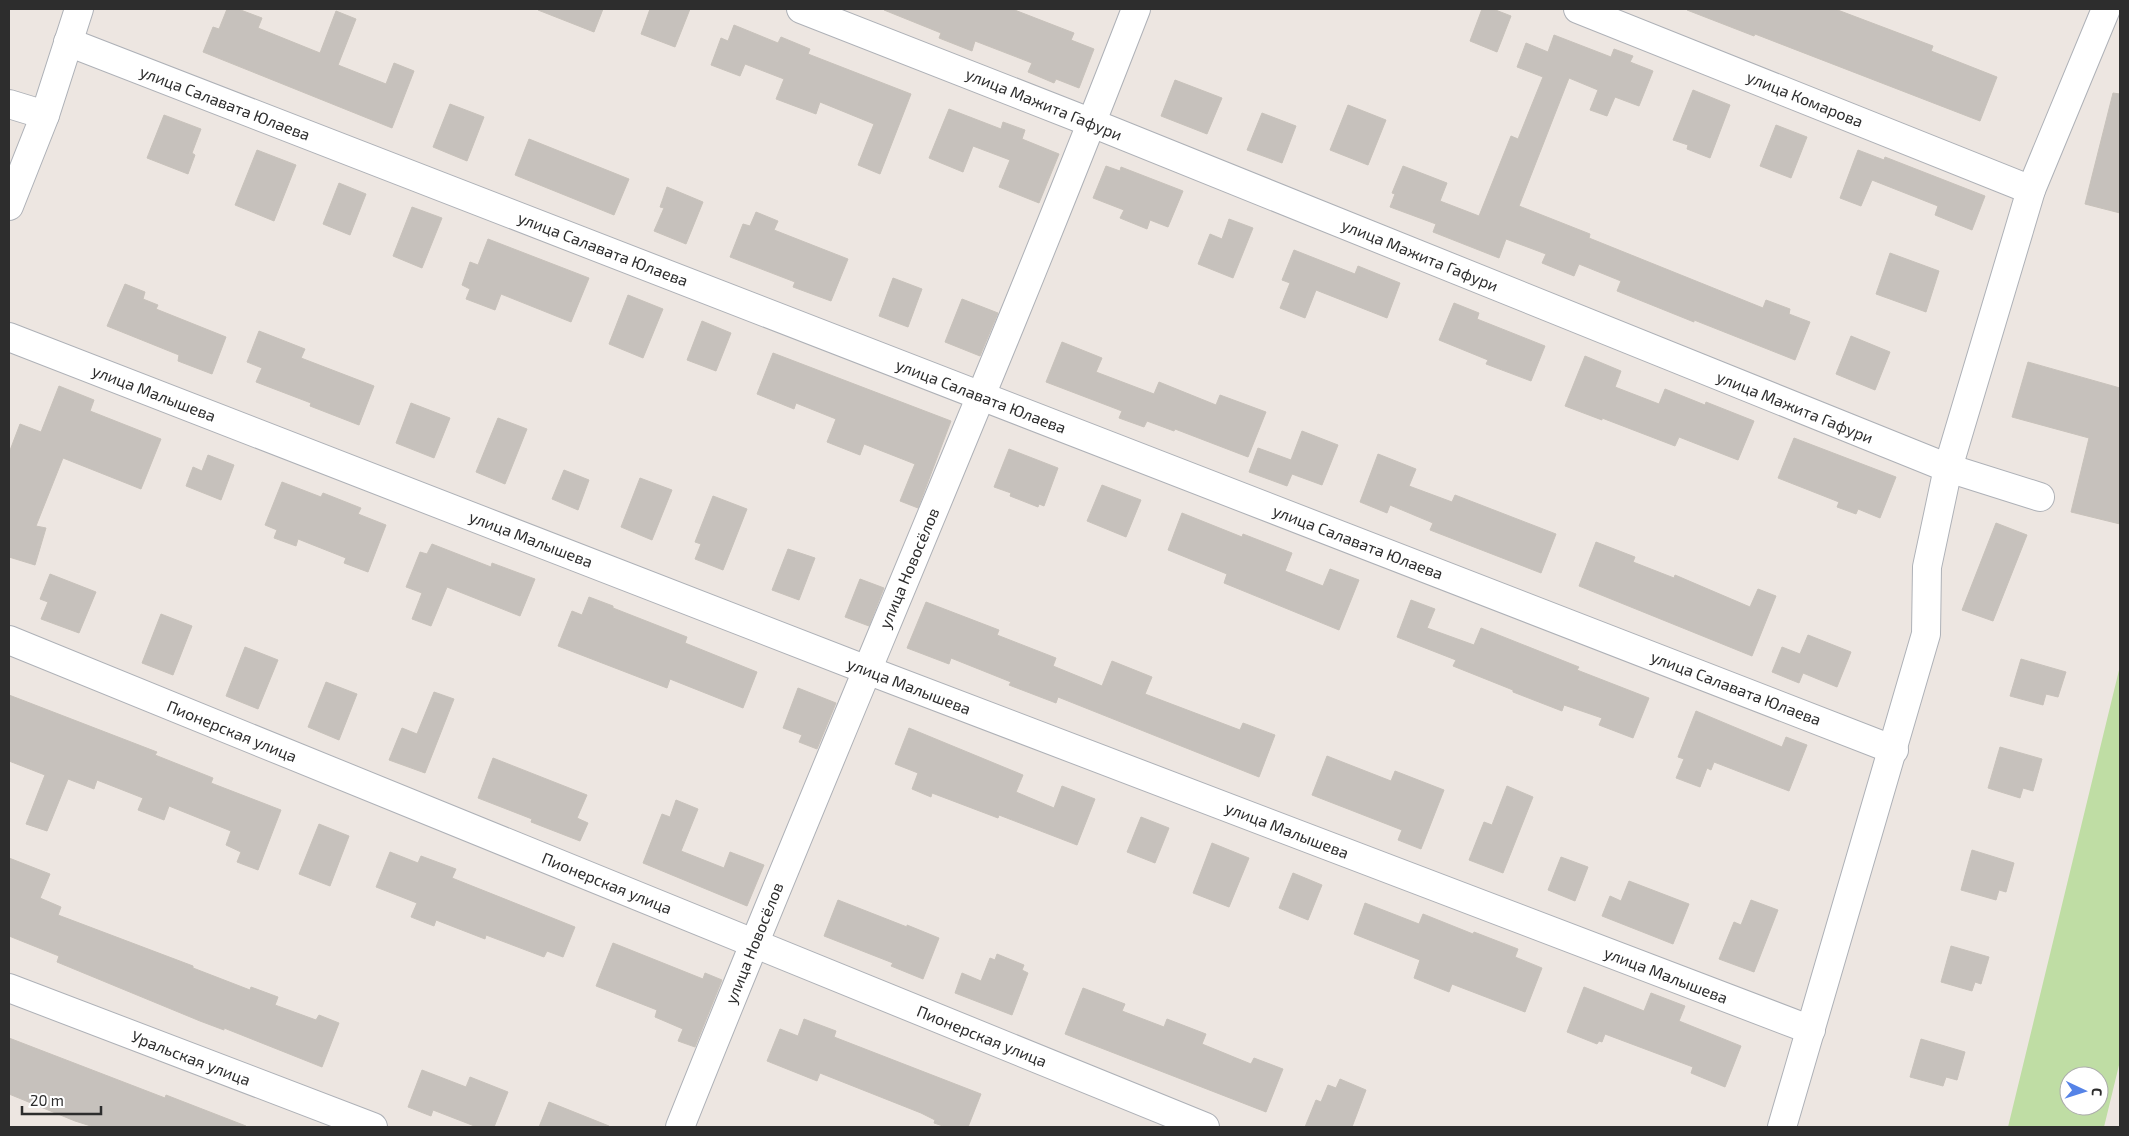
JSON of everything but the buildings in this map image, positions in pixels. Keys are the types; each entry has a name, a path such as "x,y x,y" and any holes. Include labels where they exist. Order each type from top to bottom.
{"street":[{"path":"9,206 45,115 79,9"},
{"name":"улица Мажита Гафури","path":"800,9 1092,123 1948,468 2040,497"},
{"name":"улица Новосёлов","path":"680,1127 753,943 981,396 1092,123 1136,9"},
{"name":"улица Комарова","path":"1578,9 2031,190"},
{"path":"1782,1127 1894,750 1926,634 1927,567 1948,468 2031,190 2106,9"},
{"name":"улица Салавата Юлаева","path":"68,42 1894,750"},
{"path":"9,104 45,115"},
{"name":"улица Малышева","path":"9,336 867,670 1811,1030"},
{"name":"Пионерская улица","path":"9,640 1205,1127"},
{"name":"Уральская улица","path":"9,988 373,1127"}],"green space":[{"path":"2120,666 2120,1061 2109,1106 2109,1066 2059,1066 2059,1116 2107,1116 2104,1127 2008,1127"}]}
